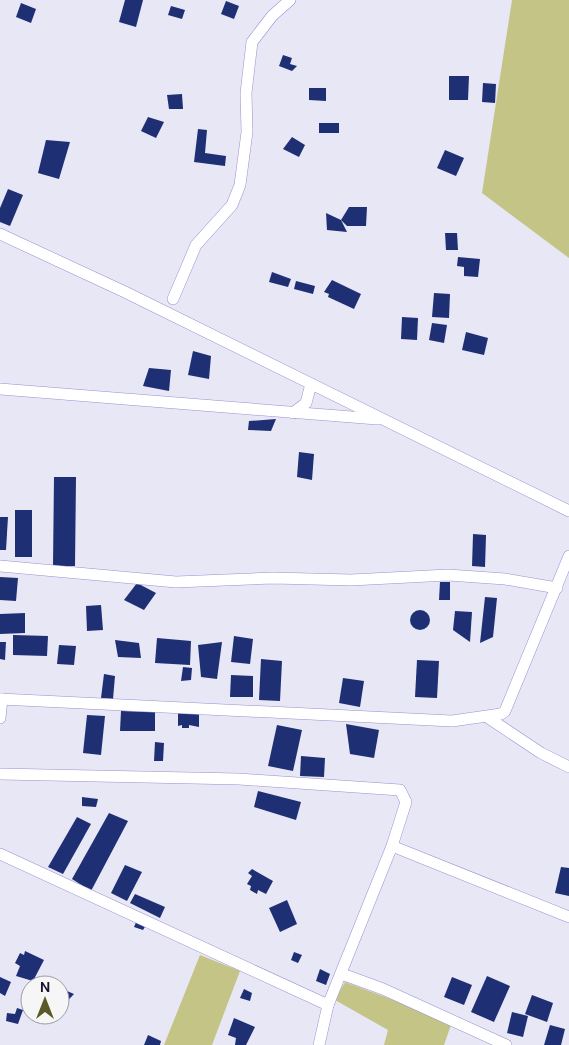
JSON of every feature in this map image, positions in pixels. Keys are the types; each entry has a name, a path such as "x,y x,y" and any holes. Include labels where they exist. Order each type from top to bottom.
{"street":[{"path":"159,309 173,299 196,245 232,204 240,185 247,132 246,93 252,42 272,16 290,0"},
{"path":"0,234 159,309 569,512"},
{"path":"173,299 178,319"},
{"path":"293,413 306,403 311,384"},
{"path":"0,389 383,419"},
{"path":"0,718 1,700 452,721 487,717 505,710 569,556"},
{"path":"0,566 176,582 273,578 351,580 448,575 505,579 557,588"},
{"path":"487,717 541,753 569,767"},
{"path":"0,774 238,779 400,790 406,802 392,846 328,1005 319,1045"},
{"path":"392,846 569,918"},
{"path":"0,854 328,1005"},
{"path":"342,974 383,988 506,1045"}],"green space":[{"path":"512,0 569,0 569,258 482,193"},
{"path":"200,955 240,971 212,1045 164,1045"},
{"path":"345,982 452,1022 444,1045 384,1045 388,1030 335,1000"}],"building":[{"path":"125,0 143,0 136,27 119,22"},
{"path":"226,1 239,6 234,19 221,14"},
{"path":"21,3 36,9 31,23 16,17"},
{"path":"171,6 185,10 182,19 168,15"},
{"path":"283,55 292,58 290,64 297,66 292,71 279,66"},
{"path":"449,76 469,76 468,100 449,100"},
{"path":"483,83 496,84 495,103 482,102"},
{"path":"309,88 326,88 326,101 309,100"},
{"path":"182,94 183,109 169,109 167,95"},
{"path":"148,117 164,122 156,138 141,131"},
{"path":"319,123 339,123 339,133 319,133"},
{"path":"198,129 207,130 205,153 226,156 225,166 194,162"},
{"path":"292,137 305,145 299,157 283,149"},
{"path":"46,140 70,142 59,179 38,173"},
{"path":"445,150 464,158 456,176 437,168"},
{"path":"8,189 23,195 10,226 0,222 0,208"},
{"path":"349,207 367,207 366,226 347,226 341,220"},
{"path":"326,213 341,220 347,232 327,230"},
{"path":"445,233 457,233 458,250 446,250"},
{"path":"458,257 480,259 478,277 464,276 464,267 457,266"},
{"path":"272,272 291,279 288,287 269,282"},
{"path":"332,280 361,294 354,309 328,297 329,294 324,292"},
{"path":"296,281 315,286 313,294 294,289"},
{"path":"434,293 450,294 449,318 432,317"},
{"path":"402,317 418,318 417,340 401,339"},
{"path":"432,323 447,325 444,343 429,340"},
{"path":"466,332 488,338 484,355 462,350"},
{"path":"193,351 211,356 209,379 188,375"},
{"path":"149,368 171,370 169,391 143,386"},
{"path":"276,419 271,431 248,430 249,421"},
{"path":"299,452 314,454 312,480 297,477"},
{"path":"54,477 76,477 75,566 53,566"},
{"path":"15,510 32,510 32,557 15,557"},
{"path":"0,517 8,517 6,550 0,550"},
{"path":"473,534 486,535 485,567 472,566"},
{"path":"0,577 18,578 16,601 0,600"},
{"path":"440,582 450,582 450,600 439,600"},
{"path":"137,583 156,593 144,610 124,600"},
{"path":"485,597 497,598 493,637 480,643"},
{"path":"101,605 103,630 87,631 86,606"},
{"path":"420,610 427,613 430,620 427,627 420,630 413,627 410,620 413,613"},
{"path":"455,611 472,612 470,642 453,630"},
{"path":"25,613 25,633 0,634 0,614"},
{"path":"13,635 48,636 47,656 13,655"},
{"path":"234,636 253,639 250,664 231,662"},
{"path":"157,638 191,641 190,665 155,663"},
{"path":"115,640 139,643 141,658 118,657"},
{"path":"0,642 6,642 5,660 0,659"},
{"path":"222,642 217,679 201,677 198,645"},
{"path":"59,645 76,646 74,665 57,664"},
{"path":"261,659 282,661 280,701 259,700"},
{"path":"417,660 439,661 437,698 415,697"},
{"path":"183,667 192,668 191,680 181,681"},
{"path":"104,674 115,676 113,699 101,698"},
{"path":"231,675 253,676 253,697 230,697"},
{"path":"343,678 364,681 360,707 339,703"},
{"path":"121,711 155,712 155,731 120,731"},
{"path":"178,712 199,712 199,727 189,725 189,728 182,728 182,725 178,726"},
{"path":"87,715 105,716 101,755 83,753"},
{"path":"346,724 379,730 374,758 350,754"},
{"path":"277,725 302,730 293,771 268,766"},
{"path":"155,742 164,743 163,761 154,761"},
{"path":"301,756 325,758 324,777 300,776"},
{"path":"258,791 301,802 296,820 254,807"},
{"path":"82,797 98,799 96,807 82,806"},
{"path":"109,813 128,821 91,891 72,879"},
{"path":"77,817 91,824 63,874 48,867"},
{"path":"125,865 142,872 127,901 111,893"},
{"path":"561,867 569,868 569,896 555,893"},
{"path":"252,869 273,881 266,894 258,890 257,894 250,890 251,886 247,884 252,876 248,873"},
{"path":"135,894 165,907 160,918 130,903"},
{"path":"287,900 297,924 280,932 269,908"},
{"path":"137,920 146,925 143,930 134,927"},
{"path":"25,951 44,960 36,975 16,976 20,966 15,963 20,953 24,955"},
{"path":"294,952 302,955 298,963 291,960"},
{"path":"320,969 330,974 326,985 316,981"},
{"path":"487,976 510,986 494,1022 471,1012"},
{"path":"0,977 11,982 5,996 0,993"},
{"path":"452,977 472,985 464,1005 444,997"},
{"path":"244,989 252,993 250,1001 240,998"},
{"path":"532,995 553,1003 547,1022 525,1014"},
{"path":"17,1008 20,1009 18,1024 6,1021 7,1013 15,1014"},
{"path":"512,1012 528,1016 523,1037 507,1033"},
{"path":"234,1018 255,1027 246,1045 235,1045 236,1038 228,1035"},
{"path":"550,1025 565,1029 561,1045 544,1045"},
{"path":"148,1035 161,1041 160,1045 144,1045"}]}
